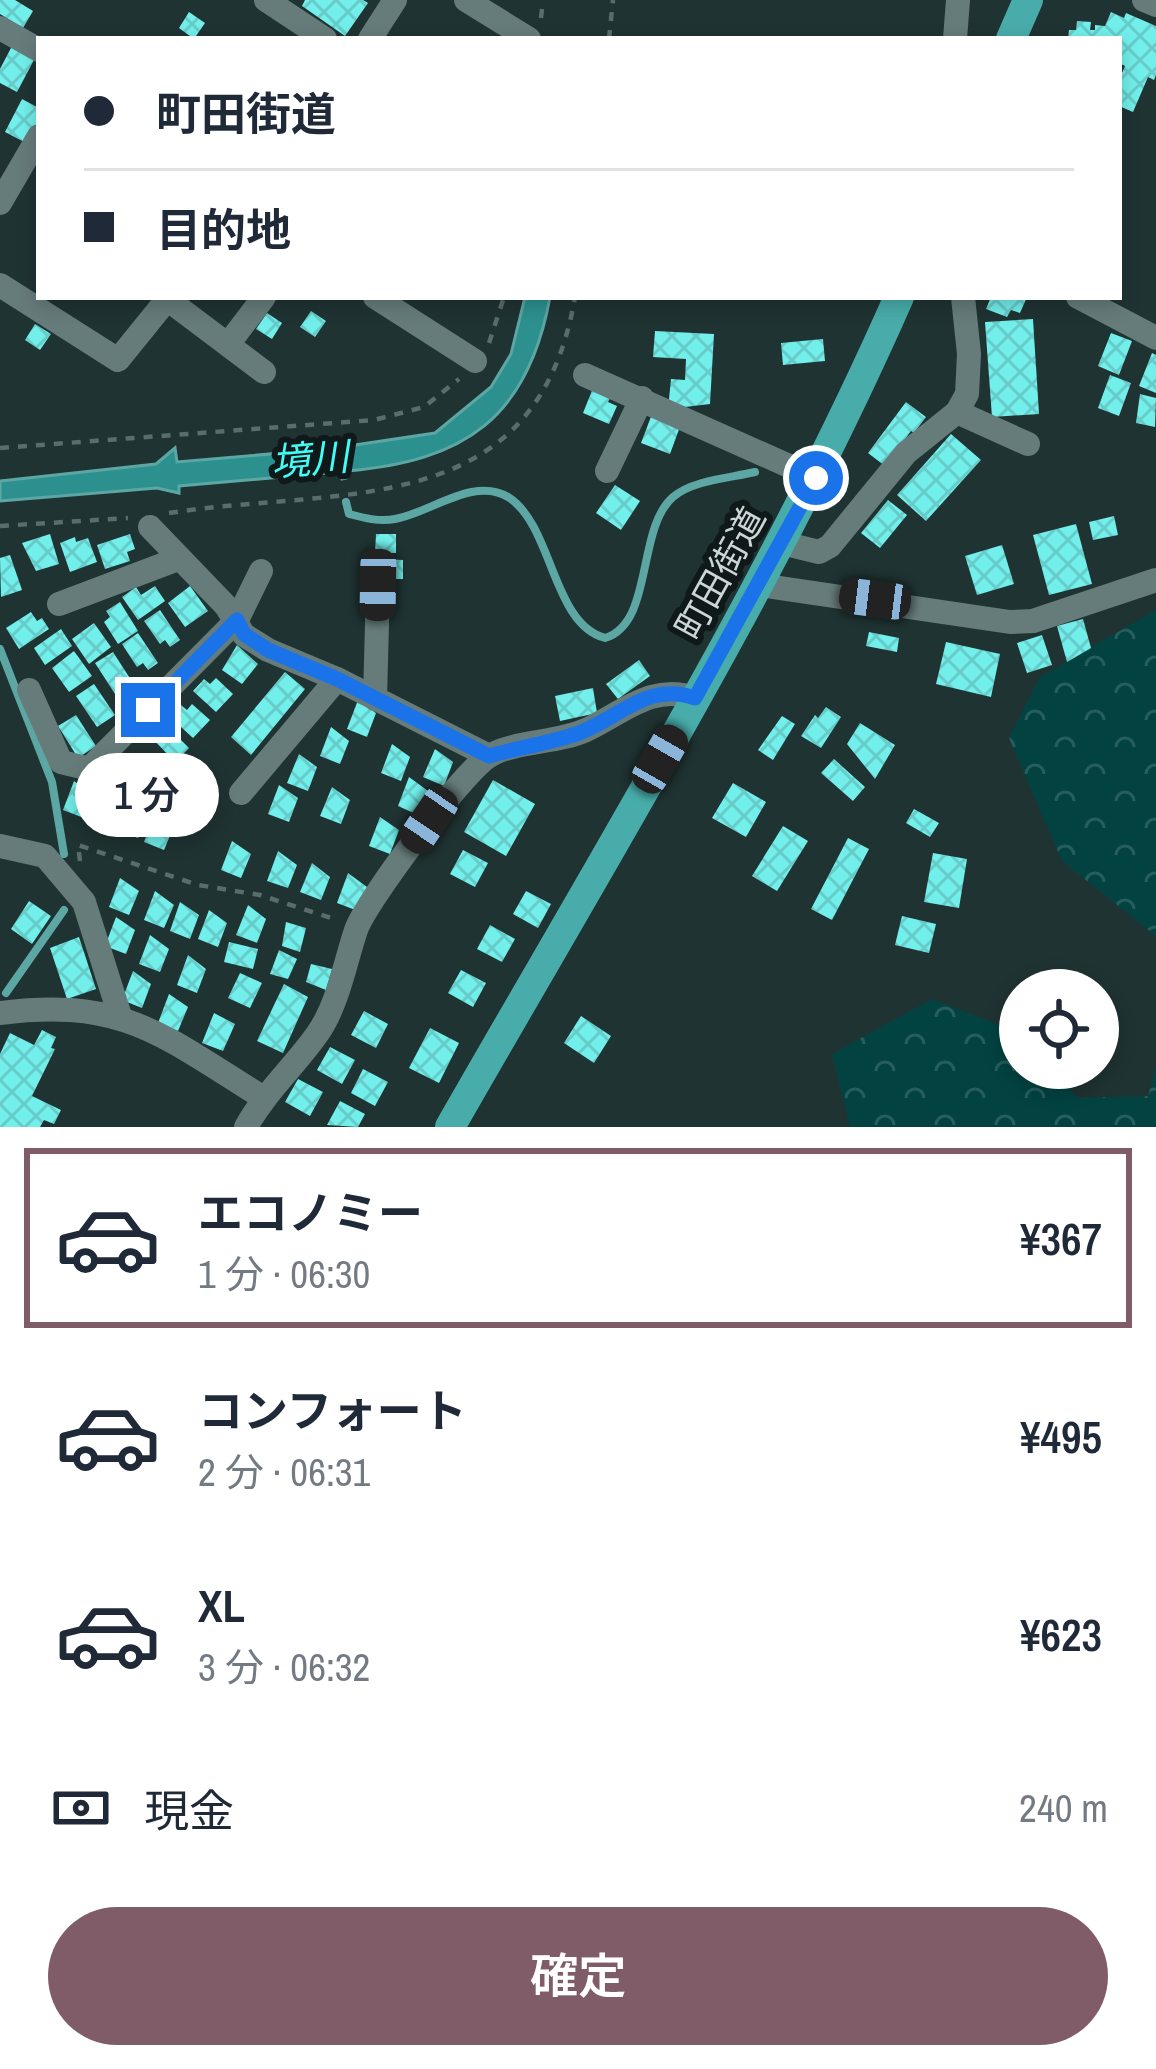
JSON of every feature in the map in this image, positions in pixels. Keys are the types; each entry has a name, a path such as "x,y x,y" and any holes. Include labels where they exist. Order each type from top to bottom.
{"main road":[{"path":"1012,36 1028,0"},
{"name":"町田街道","path":"450,1127 782,543 897,300"}],"street":[{"path":"266,0 320,36"},
{"path":"372,36 395,0"},
{"path":"466,0 524,36"},
{"path":"955,36 958,0"},
{"path":"1144,0 1156,5"},
{"path":"0,28 36,48"},
{"path":"0,203 36,141"},
{"path":"0,285 118,360 166,300"},
{"path":"171,300 264,371"},
{"path":"229,343 262,300"},
{"path":"380,300 475,361"},
{"path":"782,543 819,552 830,546 905,453 957,412 967,394 963,300"},
{"path":"1084,300 1156,338"},
{"path":"585,374 816,478"},
{"path":"608,471 641,398"},
{"path":"957,412 1028,444"},
{"path":"147,519 237,620 244,634 268,650 337,679 489,756"},
{"path":"59,604 178,559"},
{"path":"89,769 237,620 262,571"},
{"path":"759,585 1010,622 1033,621 1156,580"},
{"path":"375,699 378,585"},
{"path":"241,793 337,679"},
{"path":"29,690 61,762 116,775"},
{"path":"246,1127 262,1097 320,1030 351,954 357,926 429,820 489,756 575,735 641,698 668,692 695,698"},
{"path":"0,845 45,856 84,902 120,1016"},
{"path":"0,1013 44,1007 120,1016 154,1030 262,1097"}],"path":[{"path":"608,36 614,0"},
{"path":"0,448 374,420 424,407 465,374 487,346 503,300"},
{"path":"0,526 147,519 378,492 444,474 500,440 544,391 561,356 573,300"},
{"path":"84,902 78,845 198,886 260,895 357,926"}],"green space":[{"path":"1156,610 1156,936 1062,861 1009,738 1040,677"},
{"path":"932,999 999,1025 999,1089 1070,1089 1078,1098 1148,1096 1156,1067 1156,1127 850,1127 832,1054"}],"water":[{"name":"境川","path":"524,300 549,300 526,374 507,403 485,426 425,457 347,471 342,479 340,472 179,486 179,493 157,488 0,501 0,481 156,464 175,448 177,462 328,449 435,433 491,387 511,354"}],"building":[{"path":"0,0 15,0 33,11 23,28 0,14"},
{"path":"305,0 368,3 345,36 302,6"},
{"path":"189,12 205,23 196,36 179,28"},
{"path":"1111,12 1156,26 1156,75 1154,80 1148,77 1133,112 1122,107 1122,36 1068,36 1069,30 1076,30 1077,21 1091,22 1090,30 1105,26"},
{"path":"12,46 35,58 17,92 0,83 0,69"},
{"path":"22,99 36,106 36,129 28,144 5,132"},
{"path":"990,300 1026,300 1020,313 1011,310 1007,317 986,309"},
{"path":"311,311 326,321 315,337 300,327"},
{"path":"267,313 282,323 272,339 256,329"},
{"path":"1033,319 1039,414 992,417 985,322"},
{"path":"35,324 51,334 40,350 25,340"},
{"path":"655,331 714,334 710,404 668,409 671,379 685,380 686,359 653,357"},
{"path":"1111,333 1132,341 1119,375 1098,366"},
{"path":"823,339 825,361 783,365 781,343"},
{"path":"1152,353 1156,355 1156,393 1139,386"},
{"path":"1110,375 1131,383 1119,416 1098,408"},
{"path":"593,388 611,396 608,402 617,406 609,424 583,413"},
{"path":"1140,394 1156,398 1155,427 1136,423"},
{"path":"906,402 926,417 885,466 868,453"},
{"path":"652,414 681,424 670,454 641,443"},
{"path":"951,434 981,460 926,521 897,495"},
{"path":"615,485 640,501 621,530 596,513"},
{"path":"888,500 907,515 880,548 861,533"},
{"path":"1114,516 1118,535 1093,540 1089,522"},
{"path":"1076,524 1092,584 1049,595 1033,535"},
{"path":"50,534 59,564 36,571 22,543"},
{"path":"130,534 135,549 127,552 130,561 105,569 97,545"},
{"path":"376,534 396,534 396,553 375,553"},
{"path":"75,537 76,542 88,538 97,562 70,572 60,543"},
{"path":"1002,545 1014,584 977,595 965,556"},
{"path":"10,555 22,590 1,597 0,558"},
{"path":"383,559 403,560 403,579 383,579"},
{"path":"155,586 165,601 138,620 122,597 136,587 141,595"},
{"path":"190,586 208,611 185,627 168,603"},
{"path":"120,602 138,631 118,644 104,622 110,617 106,611"},
{"path":"160,610 180,640 170,647 165,640 160,644 144,621"},
{"path":"31,612 49,629 19,649 6,628"},
{"path":"1083,619 1091,648 1067,662 1057,626"},
{"path":"94,623 111,647 89,664 72,639"},
{"path":"61,629 72,646 45,665 34,648"},
{"path":"869,632 899,638 897,652 866,646"},
{"path":"138,633 158,663 148,670 143,663 137,667 122,644"},
{"path":"1042,635 1052,665 1027,673 1017,643"},
{"path":"946,642 1000,654 991,697 936,684"},
{"path":"237,645 258,664 242,684 222,670"},
{"path":"74,651 92,676 69,692 52,668"},
{"path":"113,652 133,683 115,694 95,663"},
{"path":"639,660 650,676 618,699 606,684"},
{"path":"285,672 305,689 251,755 231,737"},
{"path":"216,678 233,694 216,712 193,691 204,679 210,684"},
{"path":"94,684 115,715 97,727 76,696"},
{"path":"593,688 597,713 560,721 555,696"},
{"path":"358,700 376,713 367,737 347,729"},
{"path":"192,704 210,720 193,738 170,717 181,705 187,710"},
{"path":"826,707 841,717 821,748 801,736"},
{"path":"76,715 96,746 78,758 58,726"},
{"path":"782,716 795,724 773,760 758,750"},
{"path":"860,723 895,745 875,779 847,744"},
{"path":"331,727 349,741 340,764 320,756"},
{"path":"159,728 165,734 170,729 189,748 175,762 150,736"},
{"path":"392,744 410,757 401,781 381,773"},
{"path":"435,749 453,762 444,786 423,777"},
{"path":"149,753 165,774 145,790 129,768"},
{"path":"299,754 317,767 308,791 287,783"},
{"path":"834,759 865,787 853,801 821,773"},
{"path":"409,777 428,791 418,815 398,806"},
{"path":"493,780 535,804 506,856 464,832"},
{"path":"74,781 93,794 84,818 63,810"},
{"path":"733,783 766,802 746,837 712,818"},
{"path":"279,785 298,798 289,822 268,814"},
{"path":"101,787 119,800 110,824 89,816"},
{"path":"332,787 350,800 341,824 320,816"},
{"path":"129,800 147,814 138,838 117,830"},
{"path":"914,809 939,823 930,837 906,823"},
{"path":"155,813 174,826 164,850 144,842"},
{"path":"380,817 399,830 390,854 369,846"},
{"path":"783,826 808,841 777,891 752,876"},
{"path":"848,838 869,849 832,920 811,909"},
{"path":"232,841 251,854 241,878 221,870"},
{"path":"463,850 488,863 475,887 450,874"},
{"path":"278,851 297,865 288,888 267,881"},
{"path":"933,853 967,859 959,908 924,902"},
{"path":"312,863 330,877 321,900 300,892"},
{"path":"348,873 367,887 358,911 337,903"},
{"path":"120,878 139,891 129,915 109,907"},
{"path":"155,891 174,905 164,928 144,920"},
{"path":"526,891 551,904 538,928 513,914"},
{"path":"29,901 51,916 32,944 11,929"},
{"path":"180,902 199,915 190,939 170,931"},
{"path":"248,905 266,919 257,943 236,935"},
{"path":"209,910 227,923 218,947 198,939"},
{"path":"902,916 936,924 929,953 895,945"},
{"path":"116,917 135,930 126,954 105,946"},
{"path":"286,922 306,928 300,952 282,946"},
{"path":"490,925 515,939 502,962 477,949"},
{"path":"150,935 169,949 160,972 139,964"},
{"path":"79,937 96,989 67,999 50,948"},
{"path":"229,942 258,949 253,969 224,962"},
{"path":"279,950 297,959 288,979 270,974"},
{"path":"188,955 206,969 197,993 177,985"},
{"path":"311,964 332,969 326,990 306,982"},
{"path":"461,970 486,983 473,1007 448,993"},
{"path":"133,971 151,984 142,1008 122,1000"},
{"path":"240,973 262,983 250,1008 228,998"},
{"path":"284,984 308,997 283,1053 257,1041"},
{"path":"169,994 188,1007 178,1031 158,1023"},
{"path":"364,1011 388,1024 376,1048 351,1035"},
{"path":"214,1013 235,1024 223,1051 202,1043"},
{"path":"581,1016 611,1036 594,1063 564,1043"},
{"path":"430,1028 459,1043 439,1083 409,1068"},
{"path":"42,1030 56,1037 51,1048 55,1049 32,1096 61,1110 54,1124 44,1120 40,1127 0,1127 0,1054 10,1033 34,1045"},
{"path":"330,1047 355,1060 342,1084 317,1070"},
{"path":"363,1069 388,1082 375,1106 351,1093"},
{"path":"298,1079 323,1092 310,1116 285,1102"},
{"path":"340,1101 365,1114 358,1127 327,1125"}],"waterway":[{"path":"346,502 349,514 383,520 467,493 495,492 508,497 535,529 574,614 587,629 605,638 631,614 654,530 673,497 701,483 755,472"},
{"path":"0,649 52,782 64,854"},
{"path":"6,993 64,910"}],"route":[{"path":"148,710 237,620 244,634 268,650 337,679 489,756 575,735 641,698 678,692 695,698 816,478"}]}
